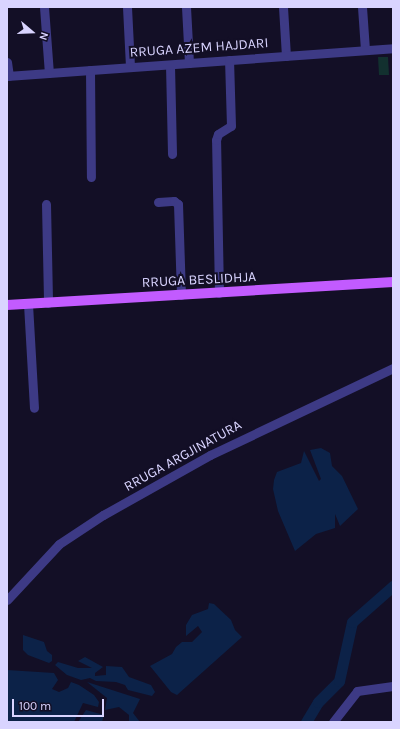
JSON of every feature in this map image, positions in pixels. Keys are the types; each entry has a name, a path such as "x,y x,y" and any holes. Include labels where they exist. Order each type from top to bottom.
{"main road":[{"name":"RRUGA BESLIDHJA","path":"7,305 393,282"}],"street":[{"path":"44,7 49,73"},
{"path":"127,7 130,67"},
{"path":"186,7 189,63"},
{"path":"284,7 286,56"},
{"path":"362,7 365,50"},
{"name":"RRUGA AZEM HAJDARI","path":"8,76 393,48"},
{"path":"219,293 216,140 218,134 229,129 231,123 229,60"},
{"path":"7,62 8,76"},
{"path":"170,65 172,154"},
{"path":"90,70 91,177"},
{"path":"158,202 174,201 178,204 181,295"},
{"path":"46,204 48,303"},
{"path":"28,304 34,408"},
{"name":"RRUGA ARGJINATURA","path":"7,600 59,544 103,515 230,445 393,368"},
{"path":"332,722 357,691 393,686"}],"green space":[{"path":"378,57 388,57 389,75 379,75"}],"water":[{"path":"321,448 330,453 332,466 342,476 358,509 340,526 335,514 335,528 316,534 295,551 278,511 273,489 274,480 277,472 301,463 304,451 319,481 321,479 310,450"},
{"path":"209,603 214,604 231,620 235,630 242,637 177,695 171,692 150,666 172,654 176,647 182,642 192,642 202,632 198,626 186,636 186,625 192,615 208,609"},
{"path":"23,635 44,642 47,651 52,655 52,661 49,663 28,655 23,650"},
{"path":"85,657 103,667 95,673 95,676 106,675 106,666 122,667 129,677 151,685 155,692 152,696 128,690 125,685 116,682 96,681 90,678 81,680 67,675 55,665 58,662 78,668 92,668 78,661"},
{"path":"7,670 54,673 58,680 52,689 59,692 68,688 71,682 79,685 94,695 99,702 98,707 83,703 74,722 7,722"},
{"path":"87,682 140,699 133,713 140,722 129,722 129,715 119,707 105,710 107,698"},
{"path":"86,710 104,715 102,722 78,722"}],"waterway":[{"path":"306,722 318,702 339,681 352,622 393,586"}]}
